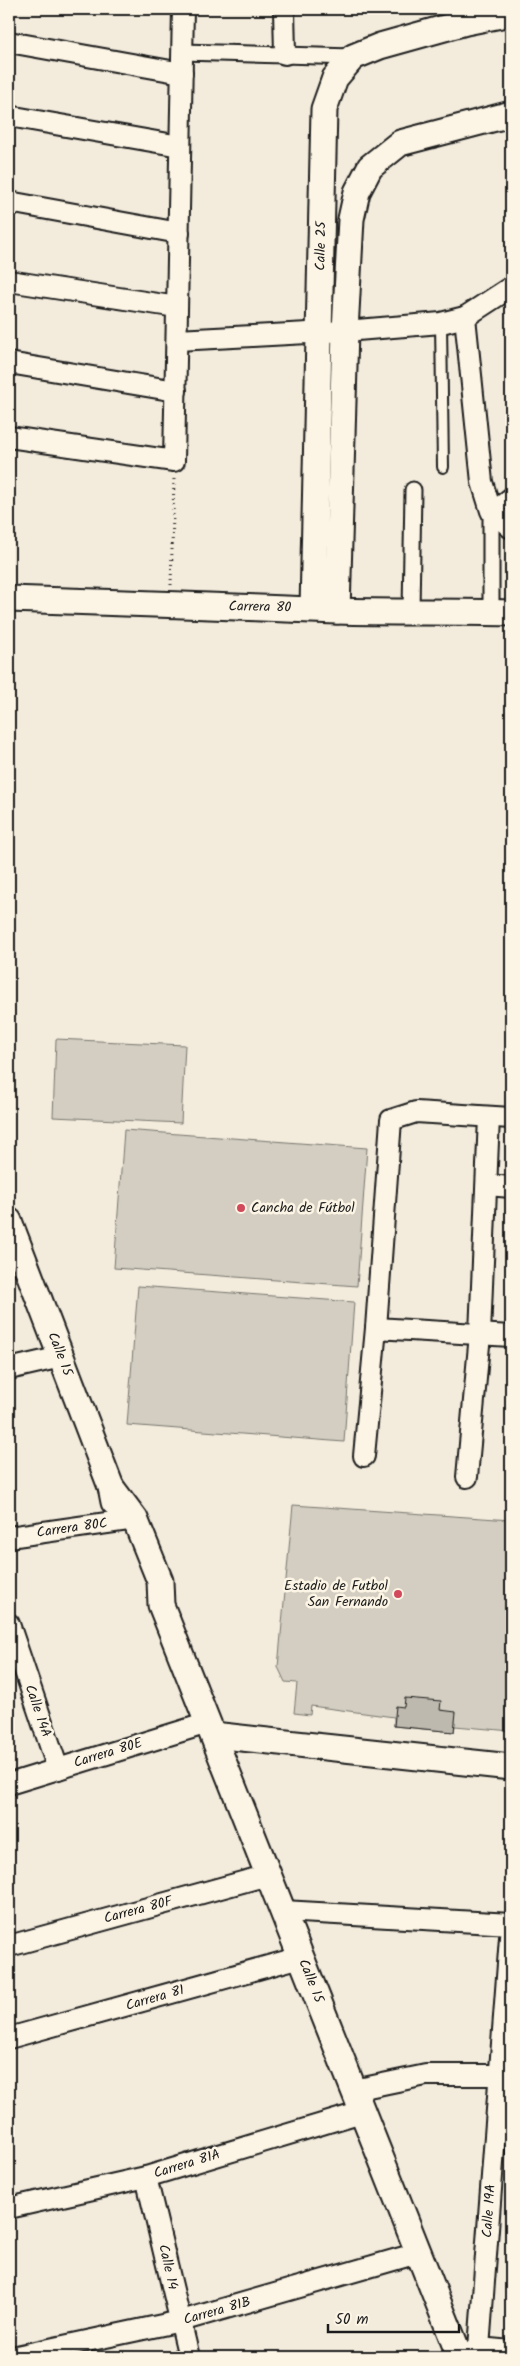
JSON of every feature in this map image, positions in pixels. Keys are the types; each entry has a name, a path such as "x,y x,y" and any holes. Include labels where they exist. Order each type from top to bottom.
{"street":[{"path":"9,437 174,461 183,9"},
{"path":"284,9 285,54"},
{"name":"Calle 25","path":"325,610 320,332 324,109 335,78 353,57 380,46 418,35 511,13"},
{"path":"9,42 182,73"},
{"path":"182,52 353,57"},
{"name":"Calle 25","path":"325,610 351,218 357,192 370,167 400,143 511,114"},
{"path":"9,116 180,146"},
{"path":"9,202 179,232"},
{"path":"9,281 177,307"},
{"path":"177,340 345,331 440,323 465,317 511,287"},
{"path":"465,317 482,482 491,511 501,613"},
{"path":"9,363 176,391"},
{"path":"411,611 413,490"},
{"path":"491,511 511,495"},
{"path":"491,511 511,528"},
{"name":"Carrera 80","path":"9,599 325,610 501,613"},
{"path":"364,1456 376,1328 391,1120 416,1112 511,1118"},
{"path":"467,1477 480,1334 489,1117"},
{"path":"487,1186 511,1187"},
{"name":"Calle 15","path":"11,1231 111,1487 126,1520 143,1586 161,1605 418,2253 466,2354"},
{"path":"376,1328 511,1336"},
{"path":"9,1369 61,1357"},
{"name":"Carrera 80C","path":"9,1537 126,1520"},
{"name":"Calle 14A","path":"9,1624 58,1769"},
{"path":"210,1729 511,1767"},
{"name":"Carrera 80E","path":"9,1784 58,1769 210,1729"},
{"name":"Carrera 80F","path":"9,1946 268,1875"},
{"path":"283,1911 511,1924"},
{"name":"Calle 19A","path":"466,2354 504,2071 511,1924"},
{"name":"Carrera 81","path":"9,2038 301,1957"},
{"path":"358,2101 426,2076 504,2071"},
{"name":"Carrera 81A","path":"9,2208 146,2177 358,2101"},
{"name":"Calle 14","path":"146,2177 189,2357"},
{"name":"Carrera 81B","path":"12,2357 180,2321 418,2253"},
{"path":"466,2354 511,2351"}],"lane":[{"path":"440,323 443,467"}],"path":[{"path":"170,605 174,461"}],"shaded area":[{"path":"56,1039 185,1045 181,1123 53,1117"},
{"name":"Cancha de Fútbol","path":"124,1130 367,1148 357,1286 114,1268"},
{"path":"138,1286 354,1302 344,1442 127,1425"},
{"name":"Estadio de Futbol San Fernando","path":"293,1505 511,1520 511,1731 455,1726 454,1732 394,1726 394,1717 311,1706 310,1715 294,1713 297,1683 285,1682 278,1667"}],"building":[{"path":"405,1698 441,1701 440,1710 456,1712 454,1732 394,1726 396,1706 404,1707"}],"place":[{"name":"Cancha de Fútbol","path":"241,1208"},
{"name":"Estadio de Futbol San Fernando","path":"398,1594"}]}
